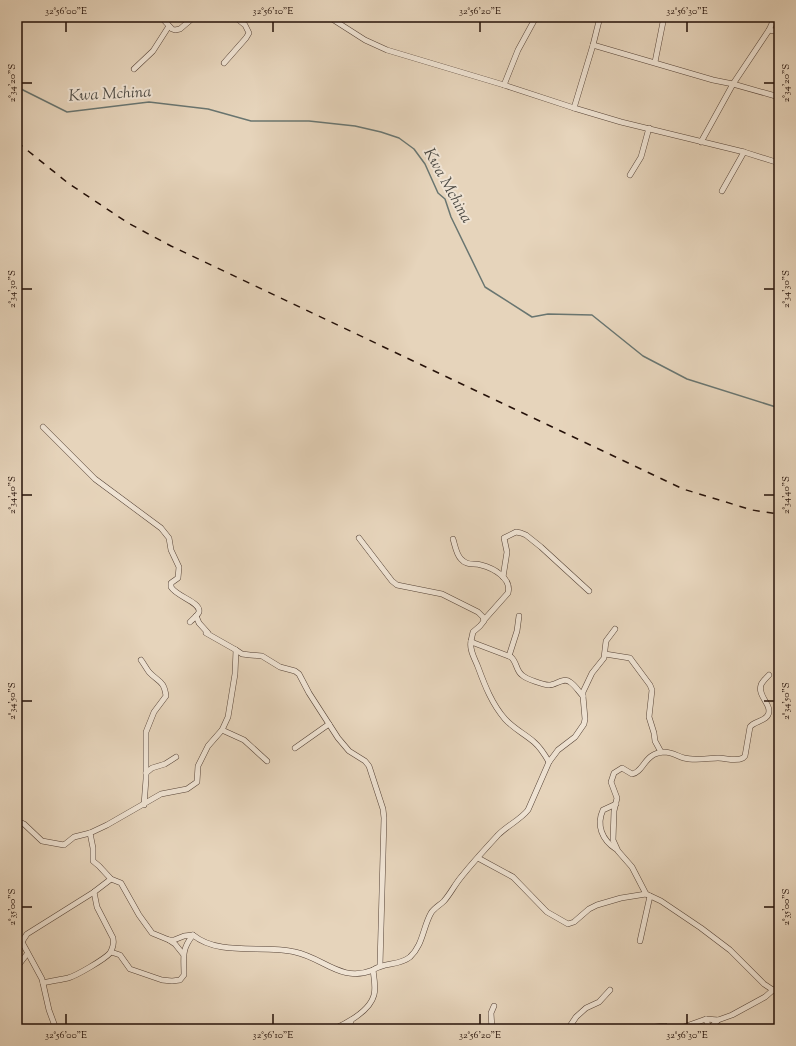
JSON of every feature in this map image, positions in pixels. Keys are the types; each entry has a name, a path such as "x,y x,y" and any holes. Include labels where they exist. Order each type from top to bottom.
{"street":[{"path":"161,17 174,30 178,30 194,17"},
{"path":"224,63 246,38 248,33 245,25 235,17"},
{"path":"329,17 365,40 387,50 504,84 574,108 744,152 779,163"},
{"path":"504,84 518,50 536,17"},
{"path":"574,108 600,17"},
{"path":"655,62 664,17"},
{"path":"701,142 733,84 769,30 774,17"},
{"path":"134,69 153,51 169,26"},
{"path":"769,30 779,32"},
{"path":"593,45 713,80 779,97"},
{"path":"630,175 641,157 649,128"},
{"path":"722,191 744,152"},
{"path":"43,428 95,479 157,524 165,532 179,567 178,578 171,583 171,587 176,593 196,604 199,611 190,622"},
{"path":"504,577 507,552 504,538 512,533 521,533 541,547 589,591"},
{"path":"359,538 392,581 397,585 442,594 478,612 484,620"},
{"path":"453,539 457,553 462,560 468,564 481,565 499,573 504,577 508,585 508,593 480,626 473,632 471,649 485,687 494,704 505,719 534,742 549,762"},
{"path":"196,616 197,621 207,633 242,654 266,657 280,667 295,671 299,674 309,693 329,724 349,751 369,766 383,809 384,818 380,965"},
{"path":"509,656 519,616"},
{"path":"169,940 193,935 200,940 220,946 244,949 295,951 340,972 353,974 365,973 380,965 392,964 410,957 416,950 423,936 431,913 444,901 461,877 508,825 523,816 528,810 549,762 558,750 575,738 584,724 583,692 592,673 601,662 605,654 606,641 615,629"},
{"path":"471,641 514,659 523,676 549,685 564,680 574,685 583,696"},
{"path":"17,821 24,824 42,841 64,845 74,837 90,834 144,805 161,794 187,789 197,782 198,766 208,746 222,730 228,717 235,674 236,650"},
{"path":"605,654 630,658 650,686 652,695 649,717 655,741 661,752"},
{"path":"142,660 150,673 159,679 164,685 166,696 154,712 146,732 144,805"},
{"path":"618,851 613,840 614,812 617,798 611,782 614,773 622,768 632,774 636,772 652,755 661,752 677,754 686,758 719,758 733,760 743,758 745,756 750,727 752,724 766,717 769,712 769,708 760,690 761,685 769,675"},
{"path":"295,748 329,724"},
{"path":"222,730 244,740 267,761"},
{"path":"146,773 151,768 164,765 176,757"},
{"path":"616,804 604,810 601,818 600,829 602,835 632,867 648,895 640,941"},
{"path":"90,834 93,848 93,861 111,880 121,883 139,915 152,933 175,944 183,954"},
{"path":"478,858 513,877 547,912 568,924 574,922 597,905 621,898 648,895 661,901 701,928 730,950 756,977 779,994"},
{"path":"22,943 27,934 111,880"},
{"path":"43,983 69,978 81,973 111,952 114,942 113,938 97,907 94,892"},
{"path":"17,934 42,979 49,1010 56,1029"},
{"path":"111,952 120,955 130,969 172,982 180,980 184,976 183,954 186,944 193,935"},
{"path":"17,968 27,954"},
{"path":"334,1029 351,1021 372,1001 375,987 373,970"},
{"path":"568,1029 576,1017 586,1008 599,1002 610,990"},
{"path":"678,1029 706,1019 718,1020 732,1015 765,997 773,990"},
{"path":"492,1029 491,1013 494,1006"},
{"path":"706,1019 709,1029 718,1020"},
{"path":"348,1029 351,1021"},
{"path":"634,1029 665,1026 667,1029"}],"waterway":[{"name":"Kwa Mchina","path":"17,87 67,112 149,102 208,109 251,121 309,121 355,126 399,138 414,149 425,164 438,193 445,199 451,217 485,287 532,317 548,314 592,315 643,356 687,379 779,408"}],"railway":[{"path":"17,142 68,183 128,223 171,246 683,489 752,510 779,514"}]}
